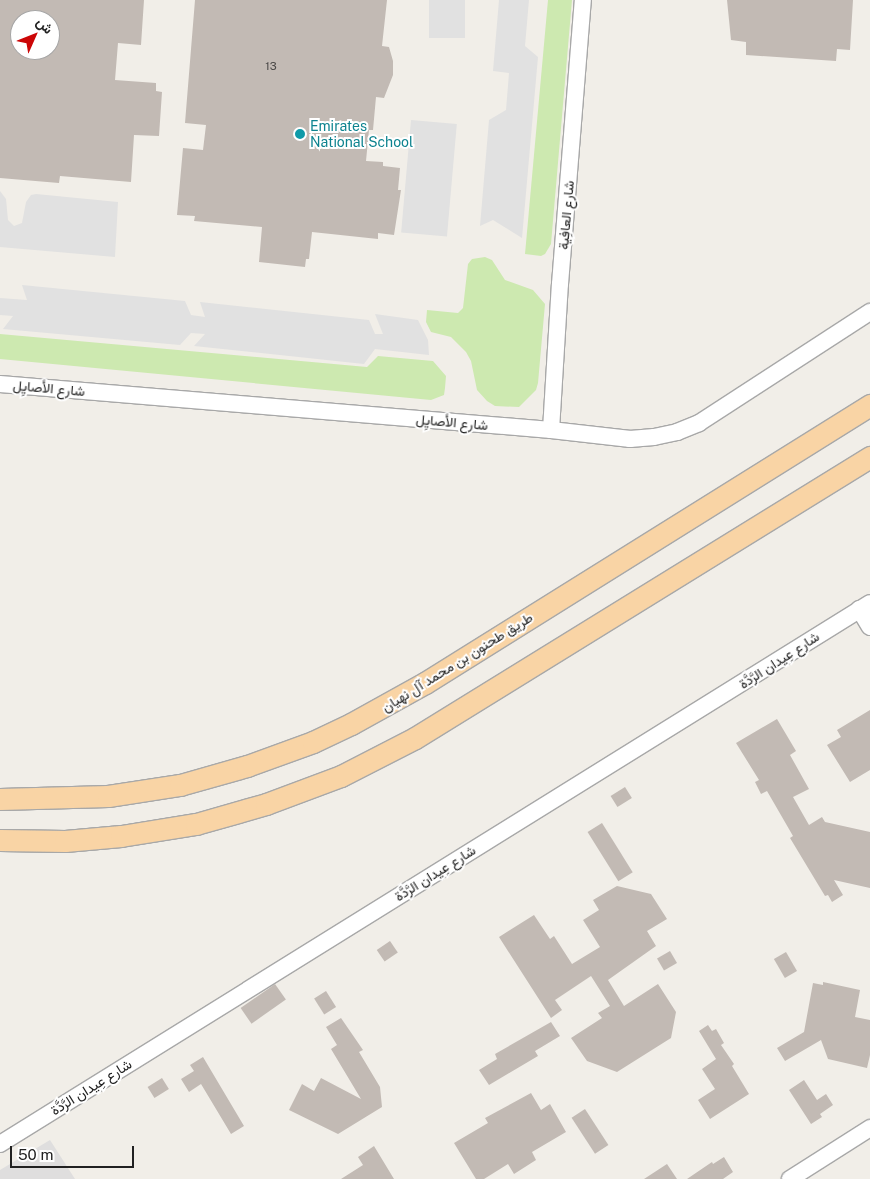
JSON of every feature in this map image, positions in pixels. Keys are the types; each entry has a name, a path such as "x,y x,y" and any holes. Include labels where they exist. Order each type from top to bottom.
{"main road":[{"name":"طريق طحنون بن محمد آل نهيان","path":"0,799 108,796 180,785 248,766 321,738 381,708 425,683 870,405"},
{"path":"0,840 65,841 121,836 196,824 266,804 341,776 415,738 870,457"}],"street":[{"name":"شارع العافِية","path":"551,430 560,284 583,0"},
{"name":"شارع الأصايِل","path":"0,384 551,430 630,439 654,437 677,432 699,423 870,312"},
{"path":"864,606 870,627"},
{"name":"شارع عِيدان الرَّدَّة","path":"0,1144 864,606"},
{"path":"790,1179 868,1134"}],"shaded area":[{"path":"429,0 465,0 465,38 429,38"},
{"path":"499,0 529,0 525,46 538,57 522,238 493,220 480,226 489,120 506,110 509,73 493,71"},
{"path":"411,120 457,124 447,237 401,233"},
{"path":"0,191 6,199 8,220 14,226 22,223 26,202 31,195 118,202 115,257 0,247"},
{"path":"22,285 185,301 191,315 205,317 200,302 369,320 375,334 383,334 375,314 418,320 428,340 429,355 375,349 364,364 194,346 205,334 191,333 180,345 3,329 13,316 0,315 0,298 27,300"},
{"path":"50,1140 75,1179 0,1179 0,1170"}],"green space":[{"path":"548,0 572,0 551,244 545,254 541,256 525,254"},
{"path":"485,257 492,260 505,280 533,290 545,304 538,383 536,390 519,407 495,406 487,401 477,390 471,361 466,352 451,337 431,332 426,322 427,310 458,313 463,308 468,264 472,259"},
{"path":"0,334 367,367 378,356 433,361 446,376 445,388 444,395 431,400 0,359"}],"building":[{"path":"0,0 144,0 141,45 118,43 115,80 156,83 156,91 162,92 159,136 134,135 131,182 60,176 59,183 0,178"},
{"name":"Emirates National School","path":"195,0 387,0 382,46 389,47 393,61 393,75 384,98 376,97 373,130 369,130 366,161 383,162 383,166 400,168 398,190 401,190 394,235 378,233 378,239 312,232 309,259 306,259 305,267 259,262 262,227 194,221 195,216 177,215 183,148 203,150 206,125 185,123"},
{"path":"727,0 853,0 850,50 837,49 836,61 746,55 746,42 731,40"},
{"path":"870,710 870,770 850,782 827,745 841,737 837,730"},
{"path":"777,719 796,751 790,755 809,789 793,797 809,825 822,817 825,822 870,832 870,888 834,880 843,895 832,902 828,895 825,896 790,838 793,836 767,791 761,794 755,782 759,780 736,743"},
{"path":"625,787 632,798 617,807 611,796"},
{"path":"602,823 633,872 618,881 588,832"},
{"path":"617,886 651,894 667,919 647,931 656,946 608,980 624,1006 658,984 676,1012 671,1038 617,1072 587,1061 571,1038 602,1018 598,1013 610,1006 591,976 555,1000 562,1010 551,1018 499,937 534,915 550,939 554,936 572,964 600,947 583,920 599,910 593,900"},
{"path":"390,941 398,953 385,962 377,950"},
{"path":"670,951 677,963 664,971 657,958"},
{"path":"786,952 797,971 785,978 774,959"},
{"path":"823,982 860,990 855,1017 870,1020 870,1055 867,1068 828,1059 821,1040 785,1061 777,1048 804,1032 813,983 823,985"},
{"path":"275,984 286,1000 251,1024 241,1008"},
{"path":"326,991 336,1007 324,1015 314,998"},
{"path":"341,1018 363,1050 359,1052 380,1087 382,1107 338,1134 289,1110 302,1084 314,1091 321,1078 361,1099 331,1049 337,1045 326,1027"},
{"path":"551,1022 560,1036 535,1051 538,1056 489,1085 479,1070 497,1059 495,1054"},
{"path":"708,1025 712,1031 716,1029 724,1043 721,1045 734,1064 732,1066 749,1094 710,1119 698,1100 715,1089 702,1069 716,1059 699,1031"},
{"path":"203,1057 244,1126 231,1134 201,1084 189,1092 181,1079 194,1071 190,1065"},
{"path":"162,1078 169,1089 154,1098 148,1087"},
{"path":"804,1080 817,1100 826,1094 833,1105 820,1114 822,1117 811,1124 789,1090"},
{"path":"531,1093 541,1110 550,1104 566,1132 532,1152 536,1160 514,1174 508,1164 484,1179 476,1179 454,1143 488,1123 485,1118"},
{"path":"585,1109 608,1145 595,1154 572,1118"},
{"path":"374,1146 394,1179 341,1179 363,1165 358,1157"},
{"path":"724,1157 733,1172 723,1179 687,1179 712,1162 713,1164"},
{"path":"667,1164 677,1179 644,1179"}],"place":[{"name":"Emirates National School","path":"300,134"}]}
